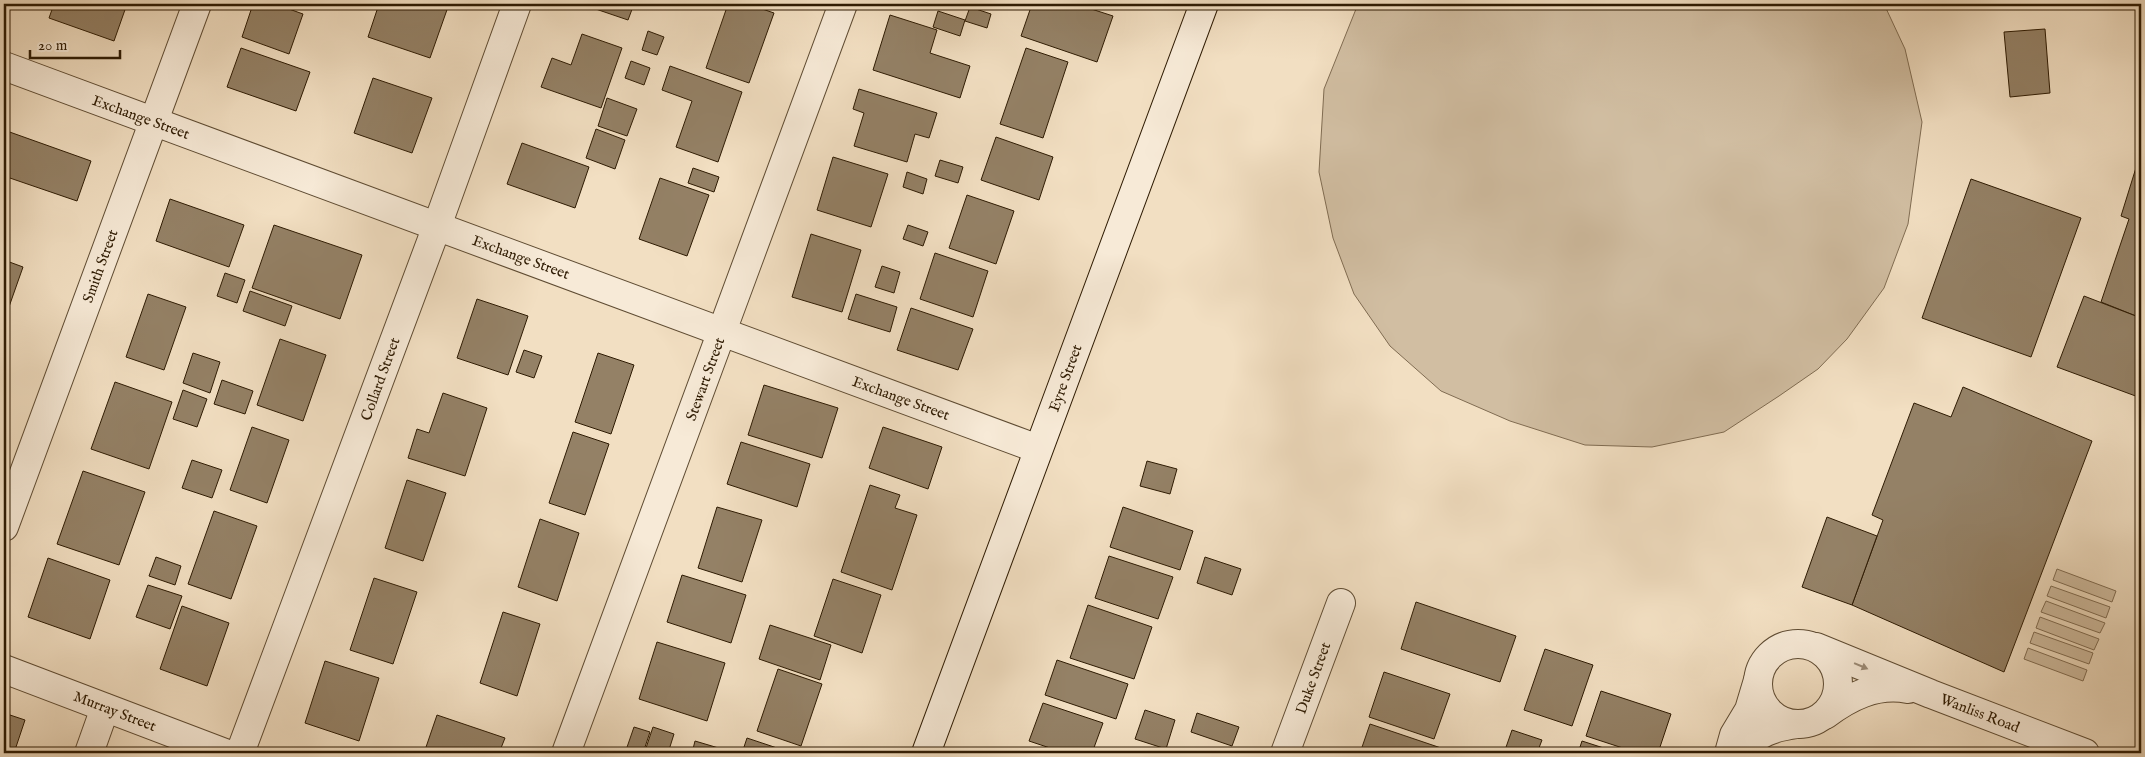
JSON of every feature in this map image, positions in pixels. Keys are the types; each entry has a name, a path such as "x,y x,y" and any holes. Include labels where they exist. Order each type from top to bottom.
{"street":[{"name":"Smith Street","path":"4,527 197,4"},
{"name":"Collard Street","path":"240,753 437,226 517,4"},
{"name":"Stewart Street","path":"566,753 843,4"},
{"name":"Eyre Street","path":"926,753 1204,4"},
{"name":"Exchange Street","path":"4,66 1038,449"},
{"name":"Duke Street","path":"1285,753 1341,603"},
{"path":"1730,753 1734,735 1749,710 1763,665 1778,648 1793,643 1816,647 1832,661 1839,682 1834,704 1824,715 1812,722 1766,731 1747,745 1741,753"},
{"name":"Wanliss Road","path":"1816,647 1931,694 2085,753"},
{"name":"Murray Street","path":"4,669 226,753"},
{"path":"1758,680 1759,694 1766,708 1776,718 1797,724"},
{"name":"Wanliss Road","path":"1824,715 1846,701 1877,689 1905,688 1931,694"},
{"path":"89,753 106,708"}],"shaded area":[{"path":"1358,4 1884,4 1905,49 1922,122 1908,224 1884,288 1847,339 1818,369 1724,432 1652,447 1585,445 1510,421 1441,391 1390,346 1354,294 1333,238 1319,172 1324,89"},
{"path":"2057,569 2116,591 2112,602 2053,580"},
{"path":"2051,586 2110,607 2106,618 2047,596"},
{"path":"2046,601 2105,623 2100,633 2041,612"},
{"path":"2040,617 2099,639 2094,650 2036,628"},
{"path":"2034,632 2093,653 2089,664 2030,643"},
{"path":"2028,648 2087,670 2083,681 2024,659"}],"building":[{"path":"54,4 127,4 114,41 49,18"},
{"path":"253,4 275,4 303,14 289,54 242,37"},
{"path":"379,4 449,4 430,58 368,37"},
{"path":"581,4 634,4 628,20"},
{"path":"728,4 748,4 774,13 749,83 706,68"},
{"path":"1032,4 1076,4 1113,16 1097,62 1021,36"},
{"path":"970,7 991,14 987,28 965,21"},
{"path":"938,11 965,20 960,36 933,27"},
{"path":"890,15 937,30 930,53 970,66 960,98 873,70"},
{"path":"2045,29 2050,93 2010,97 2004,32"},
{"path":"648,31 664,37 657,55 642,50"},
{"path":"582,34 622,48 601,108 541,87 552,58 571,65"},
{"path":"241,48 310,72 296,111 227,87"},
{"path":"1026,48 1068,62 1043,138 1000,124"},
{"path":"631,61 650,68 644,85 625,78"},
{"path":"670,66 742,92 718,162 676,147 692,101 662,90"},
{"path":"373,78 432,98 412,153 354,133"},
{"path":"859,89 937,113 929,138 915,134 907,162 854,146 864,113 853,109"},
{"path":"607,98 637,109 627,136 598,126"},
{"path":"596,129 625,140 615,169 586,158"},
{"path":"4,130 91,161 77,201 4,176"},
{"path":"996,137 1053,157 1039,200 981,180"},
{"path":"522,143 589,167 575,208 507,184"},
{"path":"833,157 888,174 871,227 817,210"},
{"path":"2139,158 2141,159 2141,318 2101,302 2129,219 2121,216"},
{"path":"940,160 963,167 958,183 935,176"},
{"path":"693,168 719,177 714,192 688,183"},
{"path":"907,172 927,179 923,194 903,187"},
{"path":"660,178 709,195 687,256 639,239"},
{"path":"1971,179 2081,218 2031,357 1922,318"},
{"path":"967,195 1014,211 996,264 949,248"},
{"path":"170,199 244,225 229,267 156,241"},
{"path":"274,225 362,255 340,319 252,288"},
{"path":"908,225 928,232 923,246 903,239"},
{"path":"811,234 861,250 842,312 792,297"},
{"path":"935,253 988,271 973,317 920,299"},
{"path":"4,260 23,267 4,321"},
{"path":"882,266 900,272 894,293 875,287"},
{"path":"225,273 245,280 237,303 217,296"},
{"path":"250,291 292,306 285,326 243,311"},
{"path":"148,294 186,307 164,370 126,357"},
{"path":"856,294 897,307 890,332 848,319"},
{"path":"2084,296 2141,318 2141,398 2057,367"},
{"path":"477,299 528,316 508,375 457,358"},
{"path":"911,308 973,329 958,370 897,350"},
{"path":"280,339 326,355 303,421 257,405"},
{"path":"524,350 542,356 534,378 516,372"},
{"path":"193,353 220,362 210,393 183,383"},
{"path":"598,353 634,365 611,434 575,422"},
{"path":"222,380 253,391 245,414 214,404"},
{"path":"115,382 172,402 149,469 91,449"},
{"path":"764,385 838,408 822,458 748,435"},
{"path":"1963,387 2092,441 2004,672 1852,605 1883,520 1872,515 1914,403 1951,417"},
{"path":"183,390 207,399 197,427 173,419"},
{"path":"443,393 487,408 465,476 408,458 417,429 429,433"},
{"path":"252,427 289,440 267,503 230,490"},
{"path":"883,427 942,447 928,489 869,468"},
{"path":"573,432 609,444 585,515 549,503"},
{"path":"741,442 810,464 797,507 727,484"},
{"path":"192,460 222,470 212,498 182,488"},
{"path":"1147,461 1177,469 1170,494 1140,486"},
{"path":"83,471 145,492 119,565 57,544"},
{"path":"407,480 446,493 423,561 385,548"},
{"path":"870,485 900,495 895,508 917,515 892,590 841,572"},
{"path":"717,507 762,520 742,582 698,568"},
{"path":"1123,507 1193,531 1180,570 1110,547"},
{"path":"214,511 257,526 231,599 188,584"},
{"path":"1827,517 1877,536 1852,605 1802,587"},
{"path":"540,519 579,533 557,601 518,587"},
{"path":"1109,556 1173,577 1158,619 1095,598"},
{"path":"156,557 181,566 175,585 149,576"},
{"path":"1205,557 1241,569 1232,595 1197,583"},
{"path":"48,558 110,580 90,639 28,617"},
{"path":"682,575 746,595 731,643 667,622"},
{"path":"374,578 417,592 393,664 350,650"},
{"path":"833,579 881,595 862,653 814,636"},
{"path":"148,585 182,596 170,629 136,617"},
{"path":"1416,602 1516,636 1500,682 1401,649"},
{"path":"1088,605 1152,627 1134,679 1070,658"},
{"path":"182,606 229,623 207,686 160,669"},
{"path":"503,612 540,624 517,696 480,683"},
{"path":"770,625 831,645 820,680 759,659"},
{"path":"657,642 725,663 707,721 639,699"},
{"path":"1545,649 1593,665 1572,726 1524,710"},
{"path":"1057,660 1128,684 1116,719 1045,695"},
{"path":"325,661 379,678 359,741 305,723"},
{"path":"778,669 822,684 801,746 757,731"},
{"path":"1384,672 1450,694 1434,739 1369,717"},
{"path":"1601,691 1671,714 1658,753 1638,753 1586,736"},
{"path":"1043,703 1103,723 1092,753 1065,753 1029,741"},
{"path":"1145,710 1175,720 1166,749 1135,739"},
{"path":"4,713 25,720 14,753 4,753"},
{"path":"1197,713 1239,727 1232,746 1191,732"},
{"path":"437,715 505,738 499,753 424,753"},
{"path":"1370,724 1447,750 1446,753 1360,753"},
{"path":"634,727 650,732 643,753 625,753"},
{"path":"653,727 674,734 668,753 645,751"},
{"path":"1512,730 1542,740 1537,753 1504,753"},
{"path":"747,738 792,753 742,753"},
{"path":"695,741 732,752 692,753"},
{"path":"1582,741 1619,753 1578,753"}]}
